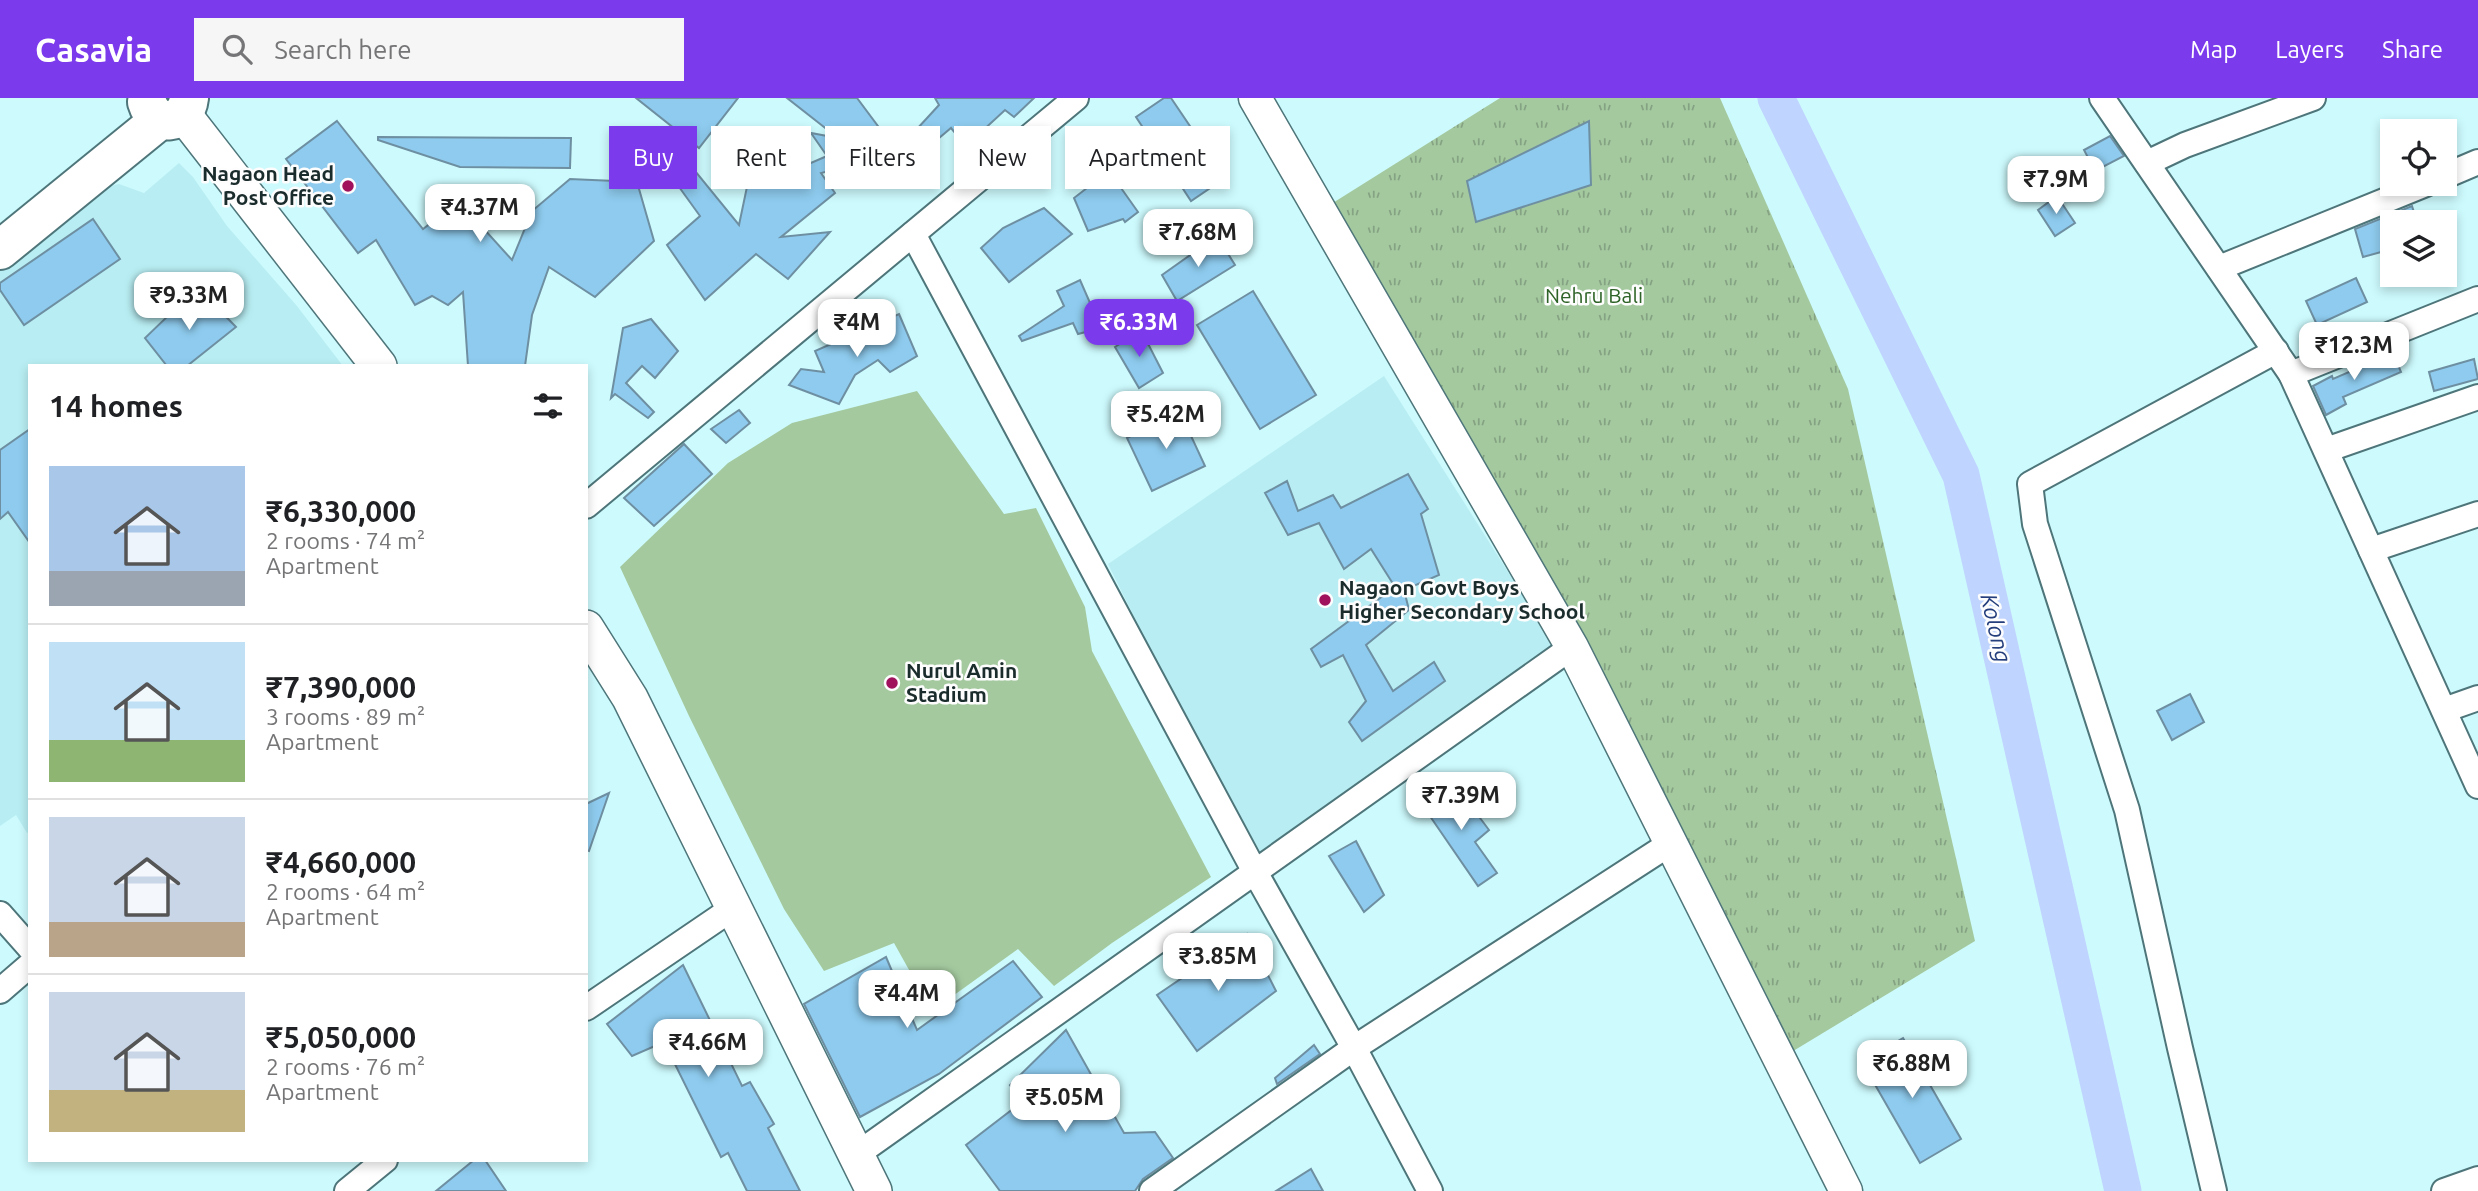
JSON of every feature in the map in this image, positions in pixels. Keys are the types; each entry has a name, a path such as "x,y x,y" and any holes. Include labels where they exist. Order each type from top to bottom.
{"main road":[{"path":"0,250 170,107 377,364"},
{"path":"588,631 630,698 874,1191"}],"street":[{"path":"588,504 1076,98"},
{"path":"1255,98 1572,647 1846,1191"},
{"path":"2102,98 2291,374 2478,786"},
{"path":"2147,163 2185,145 2313,98"},
{"path":"2457,171 2478,162"},
{"path":"2219,268 2396,196"},
{"path":"913,234 1255,872 1354,1048 1430,1191"},
{"path":"2291,374 2478,299"},
{"path":"2214,1191 2127,810 2035,524 2030,484 2276,351"},
{"path":"2326,450 2478,397"},
{"path":"2371,550 2478,514"},
{"path":"856,1155 1572,647"},
{"path":"2444,710 2478,698"},
{"path":"1152,1191 1354,1048 1671,843"},
{"path":"588,1007 733,908"},
{"path":"0,914 28,946"},
{"path":"0,991 28,967"},
{"path":"346,1191 382,1162"},
{"path":"2444,1191 2478,1179"}],"shaded area":[{"path":"179,163 193,177 227,226 297,306 341,364 28,364 27,833 16,815 0,826 0,267 96,189 119,184 144,193"},
{"name":"Nagaon Govt Boys Higher Secondary School","path":"1384,376 1555,646 1262,855 1199,749 1108,564"}],"green space":[{"name":"Nehru Bali","path":"1500,98 1720,98 1848,389 1975,941 1780,1059 1320,211"},
{"name":"Nurul Amin Stadium","path":"917,391 1004,514 1036,508 1085,607 1092,651 1211,877 1112,943 1054,986 1018,949 932,1011 894,943 824,971 784,909 689,716 620,567 728,463 792,423"}],"building":[{"path":"636,98 738,98 716,126 711,126 711,133 699,148 697,126 671,126"},
{"path":"787,98 857,98 878,126 825,126"},
{"path":"935,98 1034,98 1014,117 1005,110 988,126 954,126 954,132 951,128 940,137 940,126 920,126 939,105"},
{"path":"1164,98 1171,98 1190,126 1142,126 1136,117"},
{"path":"337,121 423,229 450,208 484,229 512,260 532,211 570,179 609,181 609,189 639,189 654,241 595,297 549,267 532,315 525,364 468,364 463,292 448,305 432,296 415,305 376,240 358,253 286,159"},
{"path":"1589,121 1591,185 1476,222 1467,181"},
{"path":"811,133 825,136 825,153"},
{"path":"2110,136 2124,156 2095,171 2084,150"},
{"path":"378,137 571,138 570,168 460,167 378,140"},
{"path":"825,157 825,172 821,173 825,179 825,189 832,189 835,193 781,237 830,232 788,279 756,254 705,300 667,245 700,216 681,189 697,189 697,173 739,225 747,189 811,189 811,163"},
{"path":"1086,189 1122,189 1138,212 1125,222 1123,219 1088,231 1074,198"},
{"path":"1183,189 1209,189 1191,201"},
{"path":"2057,196 2075,223 2055,236 2038,210"},
{"path":"1044,208 1072,234 1009,282 981,248 1003,228"},
{"path":"93,219 120,259 24,325 0,290 0,283"},
{"path":"2380,219 2380,252 2363,257 2355,229"},
{"path":"1217,236 1235,265 1177,301 1162,275"},
{"path":"2356,278 2367,302 2317,325 2306,301"},
{"path":"1080,280 1101,328 1078,334 1073,323 1022,341 1019,336 1064,306 1057,291"},
{"path":"1253,291 1316,395 1260,429 1197,325"},
{"path":"202,292 236,327 190,364 165,364 145,338 172,312"},
{"path":"899,314 917,356 890,372 878,360 855,375 839,404 789,385 801,369 824,372 815,351"},
{"path":"651,319 678,351 655,378 642,366 626,383 654,412 648,418 615,394 611,398 623,328"},
{"path":"1141,330 1163,373 1139,388 1115,347"},
{"path":"2393,353 2401,372 2343,397 2346,404 2326,415 2313,386"},
{"path":"2474,359 2478,379 2434,391 2429,372"},
{"path":"739,410 750,423 726,443 711,429"},
{"path":"1179,410 1205,466 1152,491 1127,438"},
{"path":"28,430 28,540 8,512 0,519 0,450"},
{"path":"684,444 712,474 654,526 624,498"},
{"path":"1408,474 1428,509 1421,514 1439,575 1404,590 1409,610 1366,645 1393,691 1434,662 1445,681 1362,741 1349,722 1366,701 1343,655 1321,667 1311,649 1395,587 1371,549 1344,569 1319,523 1288,535 1265,493 1287,481 1298,511 1333,495 1341,508"},
{"path":"2190,694 2204,722 2172,740 2157,711"},
{"path":"1449,784 1474,817 1477,814 1489,830 1475,842 1497,873 1478,886 1423,806"},
{"path":"609,793 589,851 588,851 588,803"},
{"path":"1356,841 1384,895 1364,912 1329,856"},
{"path":"1247,934 1276,991 1197,1051 1157,995"},
{"path":"886,957 917,1030 1013,961 1042,997 939,1074 860,1117 804,1004"},
{"path":"683,965 742,1086 750,1082 774,1124 768,1128 800,1191 747,1191 728,1153 721,1157 664,1042 632,1056 607,1024"},
{"path":"1066,1030 1124,1133 1155,1132 1173,1158 1143,1179 1135,1191 1000,1191 966,1145 1022,1102 1010,1085"},
{"path":"1903,1038 1961,1139 1920,1163 1862,1062"},
{"path":"1314,1045 1320,1054 1277,1084 1275,1078"},
{"path":"472,1162 486,1162 506,1191 436,1191"},
{"path":"1311,1169 1323,1191 1276,1191"}],"waterway":[{"name":"Kolong","path":"1776,98 1961,475 2123,1191"}],"place":[{"name":"Nagaon Head Post Office","path":"348,186"},
{"name":"Nagaon Govt Boys Higher Secondary School","path":"1325,600"},
{"name":"Nurul Amin Stadium","path":"892,683"}]}
